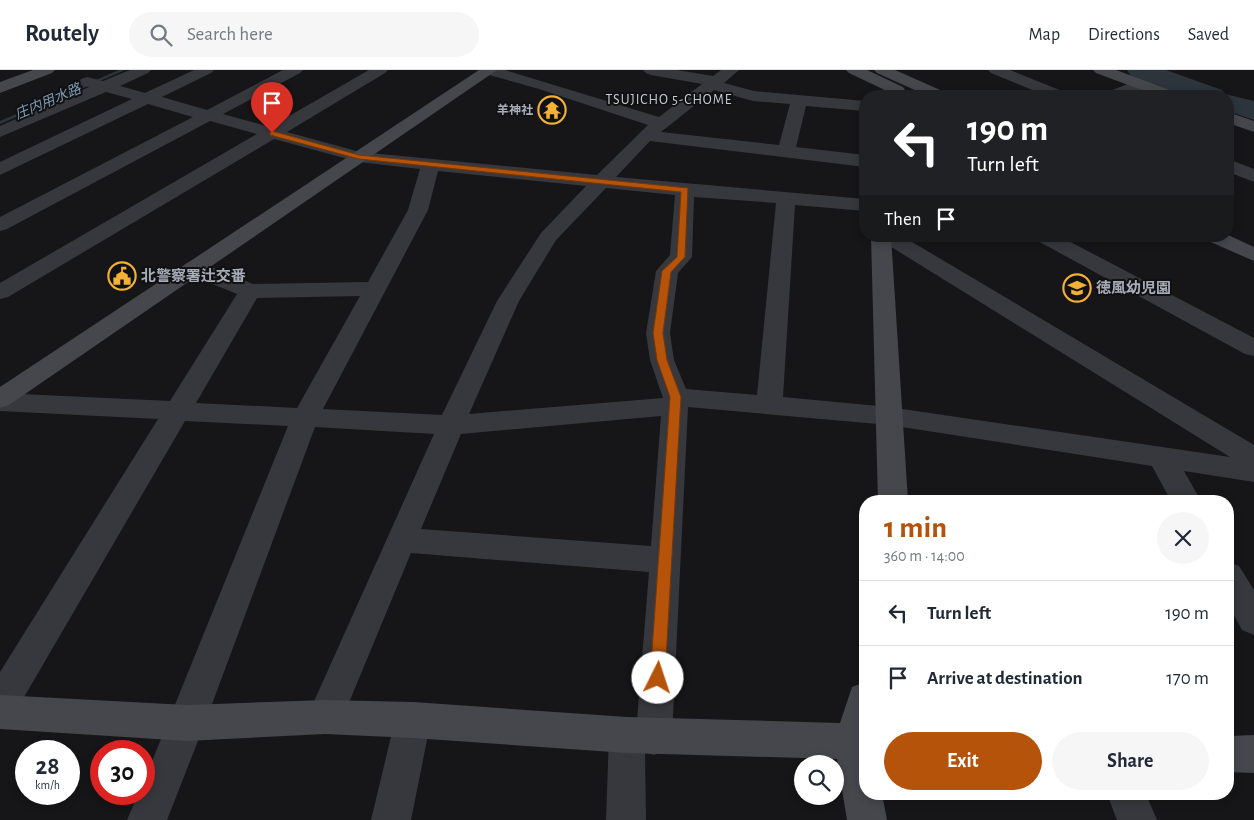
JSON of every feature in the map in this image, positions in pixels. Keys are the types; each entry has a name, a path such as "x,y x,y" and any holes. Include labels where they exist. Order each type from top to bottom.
{"street":[{"path":"0,88 47,70"},
{"path":"0,119 116,70"},
{"path":"0,132 143,70"},
{"path":"0,169 206,70"},
{"path":"0,225 295,70"},
{"path":"0,292 380,70"},
{"path":"0,401 488,70 545,86 653,129 786,151 859,160"},
{"path":"657,70 721,79 753,96 859,106"},
{"path":"854,70 896,90"},
{"path":"996,70 1046,90"},
{"path":"1101,70 1137,78 1160,90"},
{"path":"1120,90 1137,78"},
{"path":"325,717 451,425 508,301 548,237 600,182 653,129 721,79"},
{"path":"88,82 359,157 600,182 859,205"},
{"path":"879,83 912,90"},
{"path":"786,151 799,101"},
{"path":"1234,119 1254,127"},
{"path":"147,820 187,723 305,418 418,210 431,163"},
{"path":"1234,168 1254,176"},
{"path":"626,820 665,560 675,401 662,360 658,333 667,271 681,257 685,190"},
{"path":"769,404 786,199"},
{"path":"1234,229 1254,239"},
{"path":"881,242 893,495"},
{"path":"898,242 1254,458"},
{"path":"1055,242 1254,348"},
{"path":"1226,242 1254,255"},
{"path":"194,268 250,291 376,289"},
{"path":"0,704 250,291"},
{"path":"0,401 451,425 675,401 769,404 889,416 1254,471"},
{"path":"1161,456 1183,495"},
{"path":"402,540 665,560"},
{"path":"1234,585 1254,620"},
{"path":"0,712 187,723 325,717 413,720 640,736 859,742"},
{"path":"391,820 413,720"},
{"path":"1234,754 1254,754"},
{"path":"864,800 866,820"},
{"path":"1128,800 1136,820"}],"waterway":[{"name":"庄内用水路","path":"0,123 123,70"},
{"path":"1140,70 1195,90"},
{"path":"1234,104 1254,111"}],"place":[{"name":"羊神社","path":"552,110"},
{"name":"北警察署辻交番","path":"122,276"},
{"name":"徳風幼児園","path":"1077,288"}],"district":[{"name":"TSUJICHO 5-CHOME","path":"669,100"}],"route":[{"path":"272,133 359,157 685,190 681,257 667,271 658,333 662,360 676,397 658,678"}]}
